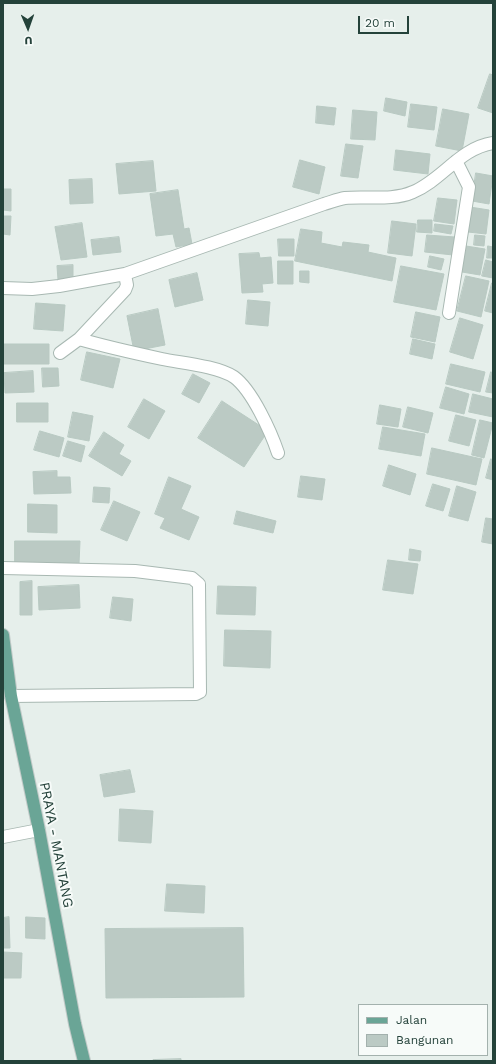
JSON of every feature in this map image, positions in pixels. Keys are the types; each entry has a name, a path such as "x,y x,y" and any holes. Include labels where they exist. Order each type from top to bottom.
{"main road":[{"name":"PRAYA - MANTANG","path":"3,635 11,696 75,1024 84,1061"}],"street":[{"path":"3,288 32,289 59,286 126,274 227,237 337,200 400,196 413,193 471,150 483,144 493,143"},
{"path":"449,313 469,187 456,161"},
{"path":"60,353 79,339 126,290 126,274"},
{"path":"79,339 115,349 208,368 234,377 260,412 271,433 278,453"},
{"path":"3,568 135,570 192,578 199,584 200,692 188,694 11,696"},
{"path":"3,837 38,830"}],"building":[{"path":"490,74 493,75 493,113 478,108"},
{"path":"386,98 407,102 405,116 384,111"},
{"path":"411,104 437,107 434,130 408,127"},
{"path":"317,106 336,108 334,125 316,123"},
{"path":"443,109 469,114 462,151 436,146"},
{"path":"353,110 377,112 375,140 351,139"},
{"path":"346,144 363,146 358,178 341,176"},
{"path":"396,150 430,154 428,174 394,170"},
{"path":"300,160 325,167 319,194 293,187"},
{"path":"153,161 156,191 119,194 116,164"},
{"path":"476,173 493,176 489,204 472,201"},
{"path":"92,179 93,203 70,204 69,180"},
{"path":"3,189 11,189 11,211 3,210"},
{"path":"178,190 184,229 189,228 192,244 176,247 173,234 156,236 150,194"},
{"path":"438,198 457,200 454,224 434,221"},
{"path":"470,207 489,210 486,234 468,232"},
{"path":"3,216 11,216 10,235 3,234"},
{"path":"418,220 432,220 432,233 417,232"},
{"path":"392,221 416,224 412,256 388,253"},
{"path":"82,223 87,257 61,260 55,227"},
{"path":"435,224 453,226 451,234 434,231"},
{"path":"301,229 322,232 321,243 342,247 343,242 369,245 368,252 396,258 392,281 295,261"},
{"path":"427,235 455,237 453,255 425,252"},
{"path":"475,235 485,236 484,246 474,245"},
{"path":"119,237 121,252 93,255 91,240"},
{"path":"278,239 294,239 294,256 279,256"},
{"path":"466,246 485,249 480,275 462,272"},
{"path":"488,246 493,247 493,258 487,258"},
{"path":"259,253 260,258 271,257 273,283 262,284 263,292 242,293 239,254"},
{"path":"430,256 444,259 441,270 428,267"},
{"path":"486,260 493,262 493,278 482,276"},
{"path":"278,261 293,261 293,284 278,284"},
{"path":"73,265 73,279 58,280 57,266"},
{"path":"401,266 444,274 436,310 394,302"},
{"path":"300,271 309,271 309,283 300,282"},
{"path":"197,273 203,300 175,307 169,280"},
{"path":"466,276 489,281 481,317 457,311"},
{"path":"493,283 493,313 485,311"},
{"path":"248,300 270,302 268,326 246,324"},
{"path":"36,303 65,305 63,331 34,329"},
{"path":"158,309 165,345 134,351 127,316"},
{"path":"416,312 440,317 435,342 411,337"},
{"path":"460,318 483,325 473,359 450,352"},
{"path":"413,339 435,344 432,359 410,354"},
{"path":"3,344 49,344 49,364 3,364"},
{"path":"87,352 120,359 113,388 81,380"},
{"path":"451,364 485,372 480,392 446,384"},
{"path":"42,368 58,368 59,386 43,387"},
{"path":"33,371 34,392 5,393 4,373"},
{"path":"491,372 493,373 493,393 486,392"},
{"path":"193,374 210,383 199,403 182,394"},
{"path":"446,387 469,394 464,414 440,408"},
{"path":"473,394 493,399 493,417 469,412"},
{"path":"144,399 165,411 149,439 128,427"},
{"path":"222,401 268,431 244,467 198,438"},
{"path":"17,403 48,403 48,422 17,422"},
{"path":"380,405 401,409 398,427 377,424"},
{"path":"408,407 433,413 428,433 403,427"},
{"path":"73,412 93,416 89,441 68,437"},
{"path":"456,415 476,420 469,446 449,441"},
{"path":"480,420 493,423 484,458 472,455"},
{"path":"383,427 425,434 421,456 379,449"},
{"path":"40,431 64,438 59,457 34,450"},
{"path":"104,432 124,445 119,454 131,461 122,476 89,456"},
{"path":"68,441 85,446 81,462 63,456"},
{"path":"432,448 482,459 476,485 427,474"},
{"path":"491,459 493,460 493,480 486,478"},
{"path":"389,465 416,474 410,495 383,486"},
{"path":"57,471 57,477 70,477 71,493 34,494 33,472"},
{"path":"301,476 325,479 322,500 298,497"},
{"path":"169,477 191,486 181,509 199,517 189,540 160,528 165,518 155,514"},
{"path":"433,484 450,489 443,511 426,506"},
{"path":"457,486 476,492 468,521 449,516"},
{"path":"94,487 110,488 109,503 93,502"},
{"path":"114,501 140,512 127,541 101,530"},
{"path":"28,504 57,505 57,533 28,532"},
{"path":"237,511 276,521 273,533 234,524"},
{"path":"486,518 493,519 493,544 482,542"},
{"path":"15,541 80,541 79,564 15,564"},
{"path":"410,549 421,551 420,561 409,560"},
{"path":"388,560 418,564 413,594 383,590"},
{"path":"32,581 32,615 20,615 20,582"},
{"path":"79,585 80,608 39,610 38,587"},
{"path":"218,586 256,587 255,615 217,614"},
{"path":"113,597 133,599 131,621 110,618"},
{"path":"225,630 271,631 270,668 224,666"},
{"path":"130,770 135,792 104,797 100,775"},
{"path":"120,809 153,811 151,843 119,841"},
{"path":"167,884 205,886 204,913 165,911"},
{"path":"9,917 10,948 3,948 3,918"},
{"path":"26,917 45,918 45,939 26,938"},
{"path":"243,928 244,997 106,998 105,929"},
{"path":"3,952 22,953 21,978 3,978"},
{"path":"181,1059 181,1061 153,1061 153,1060"}]}
